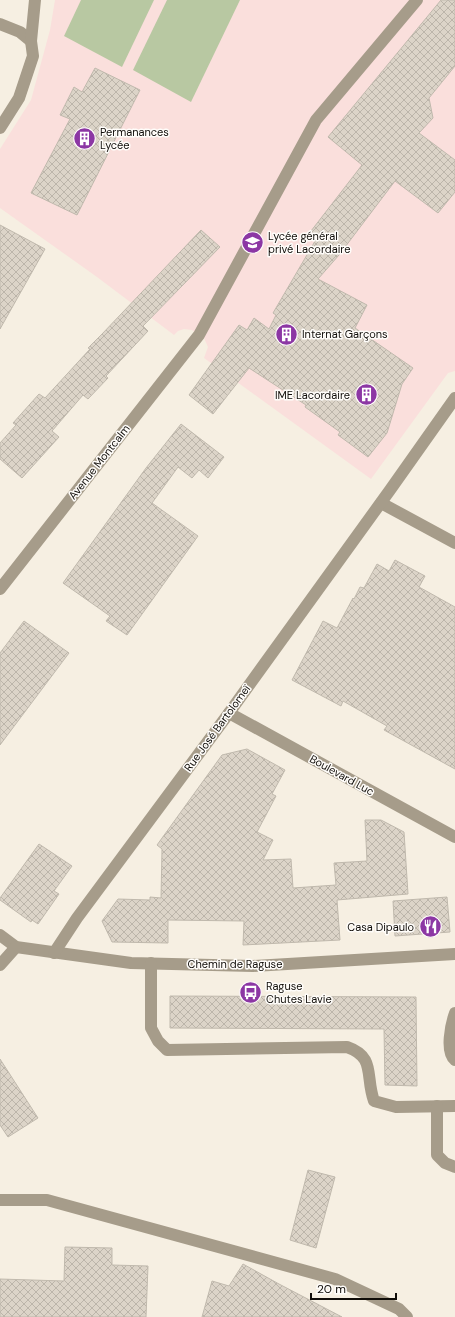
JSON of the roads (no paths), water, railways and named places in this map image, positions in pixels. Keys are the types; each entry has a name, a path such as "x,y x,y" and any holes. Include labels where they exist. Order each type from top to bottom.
{"street":[{"path":"0,128 19,98 33,56 31,41 35,0"},
{"name":"Avenue Montcalm","path":"0,589 199,335 316,120 417,0"},
{"path":"0,24 20,32 31,41"},
{"name":"Rue José Bartolomeï","path":"54,953 77,918 229,713 455,398"},
{"path":"381,503 455,543"},
{"name":"Boulevard Luc","path":"229,713 455,837"},
{"path":"0,935 16,947 0,965"},
{"name":"Chemin de Raguse","path":"16,947 131,963 253,966 455,954"},
{"path":"151,963 151,1028 158,1041 167,1050 347,1047 358,1051 366,1060 369,1088 374,1101 396,1107 455,1106"},
{"path":"455,1013 451,1025 450,1048 452,1058 455,1060"},
{"path":"437,1106 437,1155 445,1163 455,1167"},
{"path":"0,1200 47,1200 335,1279 399,1309 407,1317"}],"place":[{"name":"Permanances Lycée","path":"84,138"},
{"name":"Lycée général privé Lacordaire","path":"252,242"},
{"name":"Internat Garçons","path":"287,334"},
{"name":"IME Lacordaire","path":"366,395"},
{"name":"Casa Dipaulo","path":"430,927"},
{"name":"Raguse Chutes Lavie","path":"250,992"}]}
